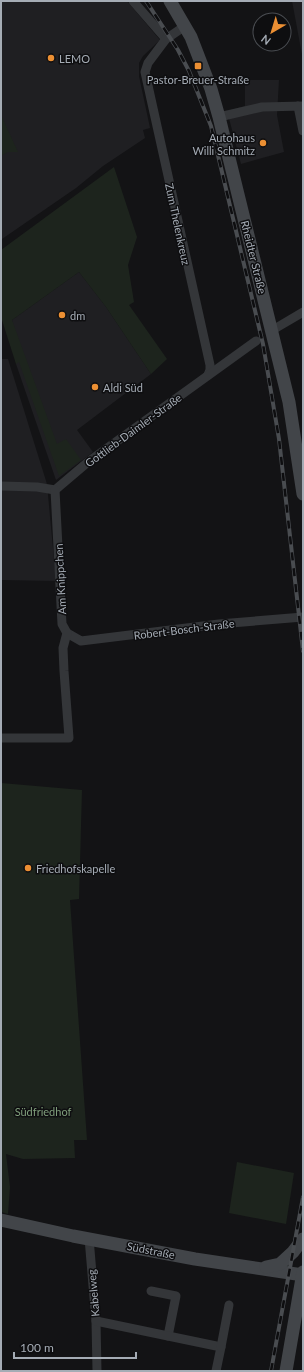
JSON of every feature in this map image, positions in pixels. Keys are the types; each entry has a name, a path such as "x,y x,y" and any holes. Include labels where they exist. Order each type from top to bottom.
{"main road":[{"name":"Rheidter Straße","path":"170,1 185,26 202,63 219,117 289,402 303,494"},
{"name":"Südstraße","path":"1,1220 195,1259 303,1275"},
{"path":"262,1268 280,1264 293,1252 303,1239"},
{"path":"286,1371 303,1272"}],"street":[{"path":"133,1 166,39 185,26"},
{"name":"Zum Thelenkreuz","path":"166,39 148,63 145,72 210,365 208,375"},
{"path":"219,117 262,107 300,106 303,131"},
{"path":"271,329 276,328 303,312"},
{"name":"Gottlieb-Daimler-Straße","path":"55,490 88,462 256,341"},
{"path":"1,486 37,487 55,490"},
{"name":"Am Knippchen","path":"1,738 69,738 63,648 67,633 62,624 55,490"},
{"name":"Robert-Bosch-Straße","path":"67,633 81,641 219,624 303,617"},
{"name":"Kabelweg","path":"89,1238 96,1321 97,1371"},
{"path":"151,1291 176,1296 168,1336"},
{"path":"216,1371 230,1305"},
{"path":"96,1321 221,1347"}],"shaded area":[{"path":"1,1 127,1 160,40 143,56 139,63 139,76 150,128 143,130 145,138 103,166 76,188 2,239"},
{"path":"292,1 303,1 303,60"},
{"path":"245,80 279,80 277,115 284,152 241,164 227,111 245,106"},
{"path":"79,272 106,307 151,374 77,430 93,452 56,480 16,364 12,320"},
{"path":"1,359 8,359 47,484 56,581 1,580"}],"green space":[{"path":"1,115 18,152 8,152 1,156"},
{"path":"114,167 137,237 128,265 134,302 129,305 167,359 151,374 106,307 79,272 12,320 57,444 66,439 81,460 59,476 19,362 16,364 1,317 1,250"},
{"name":"Südfriedhof","path":"1,783 82,790 79,899 70,900 87,1140 74,1140 75,1158 23,1159 6,1154 10,1187 8,1214 1,1212"},
{"path":"237,1162 294,1173 286,1224 229,1213"}],"railway":[{"path":"146,1 178,50 189,71 211,126 263,344 279,439 303,651"},
{"path":"271,1371 303,1197"}],"place":[{"name":"LEMO","path":"51,58"},
{"name":"Pastor-Breuer-Straße","path":"198,66"},
{"name":"Autohaus Willi Schmitz","path":"263,143"},
{"name":"dm","path":"62,315"},
{"name":"Aldi Süd","path":"95,387"},
{"name":"Friedhofskapelle","path":"28,868"}]}
